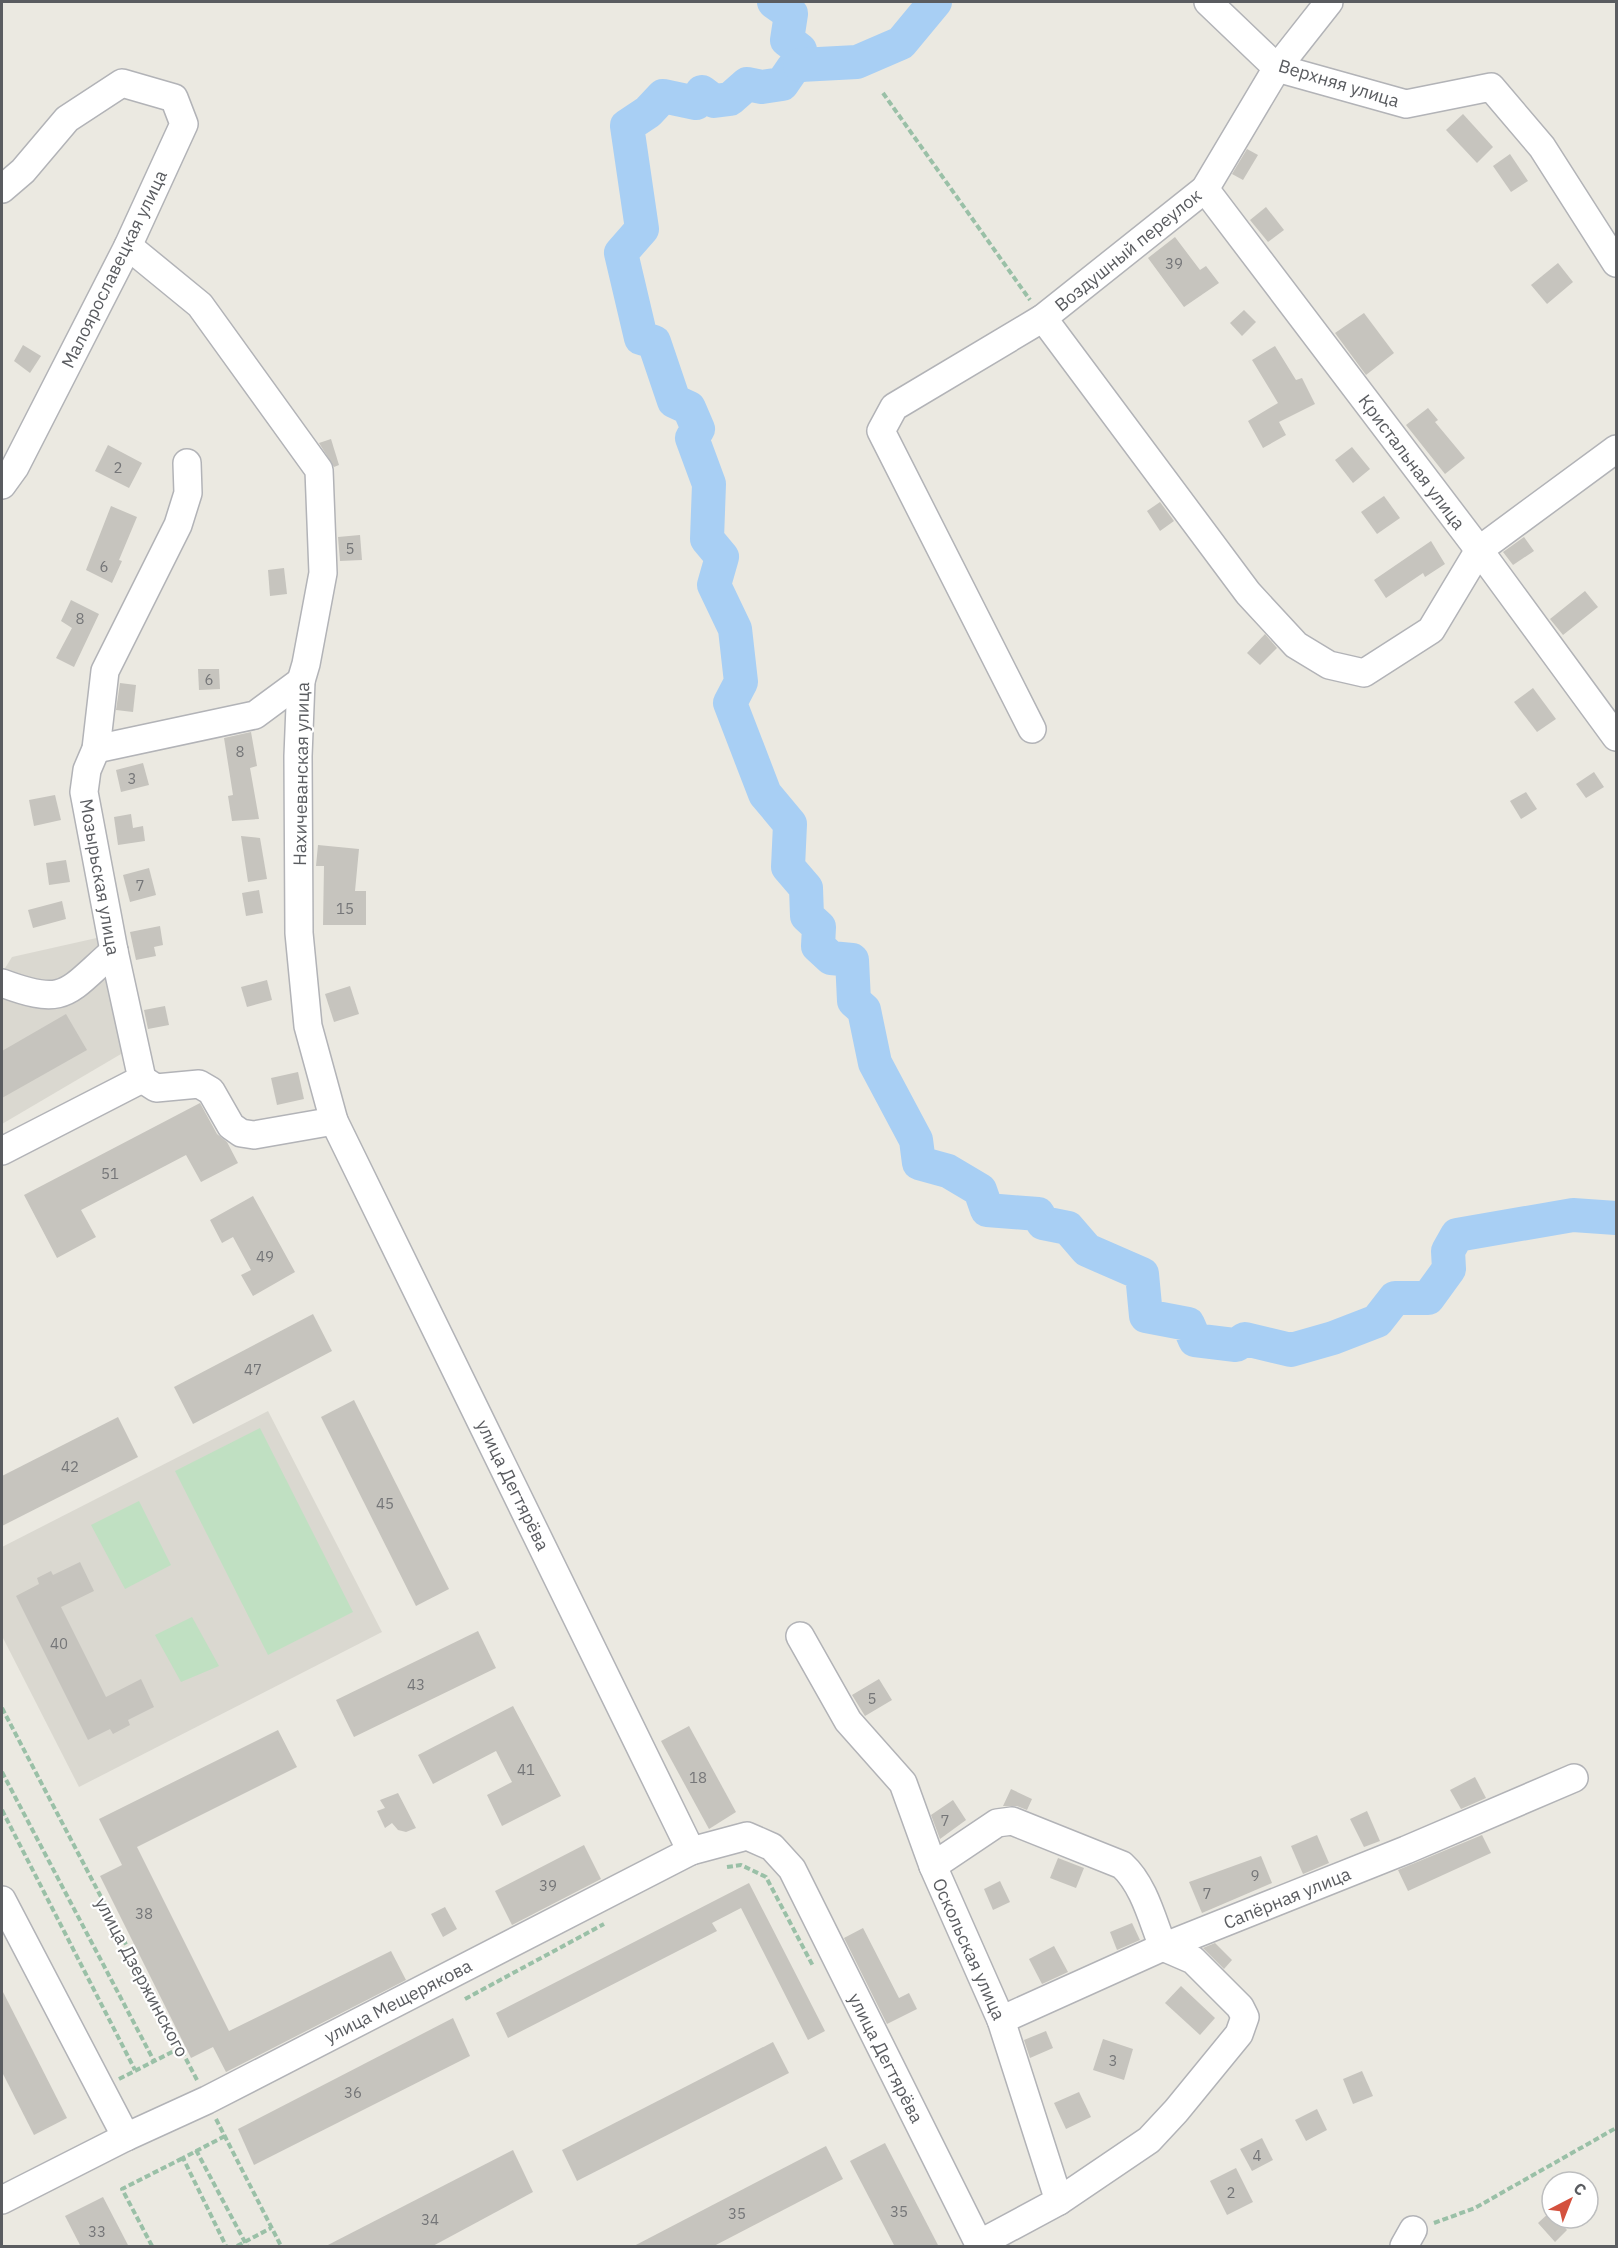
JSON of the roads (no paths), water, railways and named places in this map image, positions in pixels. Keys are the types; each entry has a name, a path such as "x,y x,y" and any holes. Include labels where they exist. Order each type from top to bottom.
{"street":[{"name":"Верхняя улица","path":"1208,2 1277,68 1406,104 1491,87 1542,147 1617,263"},
{"name":"Воздушный переулок","path":"1032,729 881,431 894,407 1043,318 1205,189 1277,68 1329,2"},
{"name":"Малоярославецкая улица","path":"2,189 23,171 68,119 122,83 174,98 184,124 128,246 15,467 2,485"},
{"name":"Кристальная улица","path":"1205,189 1479,550 1617,737"},
{"name":"Нахичеванская улица","path":"128,246 200,305 319,470 323,573 301,681 298,756 299,933 308,1026 334,1121"},
{"path":"1043,318 1248,593 1296,645 1329,665 1364,673 1431,630 1479,550 1617,449"},
{"name":"Мозырьская улица","path":"142,1079 114,951 84,792 87,770 96,749 105,671 178,525 188,493 187,463"},
{"path":"96,749 255,715 301,681"},
{"path":"2,983 32,994 49,996 67,992 114,951"},
{"path":"2,1151 142,1079 156,1088 199,1084 205,1087 211,1091 231,1126 241,1133 254,1136 334,1121"},
{"name":"улица Дегтярёва","path":"334,1121 691,1851"},
{"name":"Оскольская улица","path":"800,1636 848,1721 903,1783 933,1866 1001,2020 1059,2201"},
{"name":"Сапёрная улица","path":"1001,2020 1163,1947 1406,1850 1574,1778"},
{"path":"933,1866 997,1823 1012,1821 1122,1865 1133,1875 1163,1947 1193,1960 1240,2007 1245,2017 1239,2034 1176,2111 1149,2140 1059,2201 979,2245"},
{"name":"улица Мещерякова","path":"2,2200 126,2137 207,2100 691,1851 747,1836 772,1847 792,1869"},
{"name":"улица Дегтярёва","path":"792,1869 979,2245"},
{"path":"2,1900 126,2137"}],"waterway":[{"path":"774,2 791,14 787,40 800,50 800,65 793,68 782,84 762,87 747,84 730,99 714,101 702,92 696,103 663,96 648,112 627,126 642,229 621,253 641,338 654,342 674,401 689,408 698,429 692,438 709,484 707,539 722,557 714,585 735,629 741,682 730,703 765,794 790,824 788,867 806,888 807,916 819,927 818,946 831,958 852,960 854,1001 864,1010 875,1063 916,1140 919,1163 948,1171 980,1190 987,1210 1038,1214 1043,1223 1068,1228 1087,1250 1142,1274 1146,1316 1188,1324 1195,1340 1236,1345 1245,1339 1291,1350 1333,1338 1377,1321 1395,1298 1428,1298 1449,1269 1448,1251 1457,1235 1573,1215 1616,1218"},
{"path":"800,65 857,62 901,43 935,2"}]}
